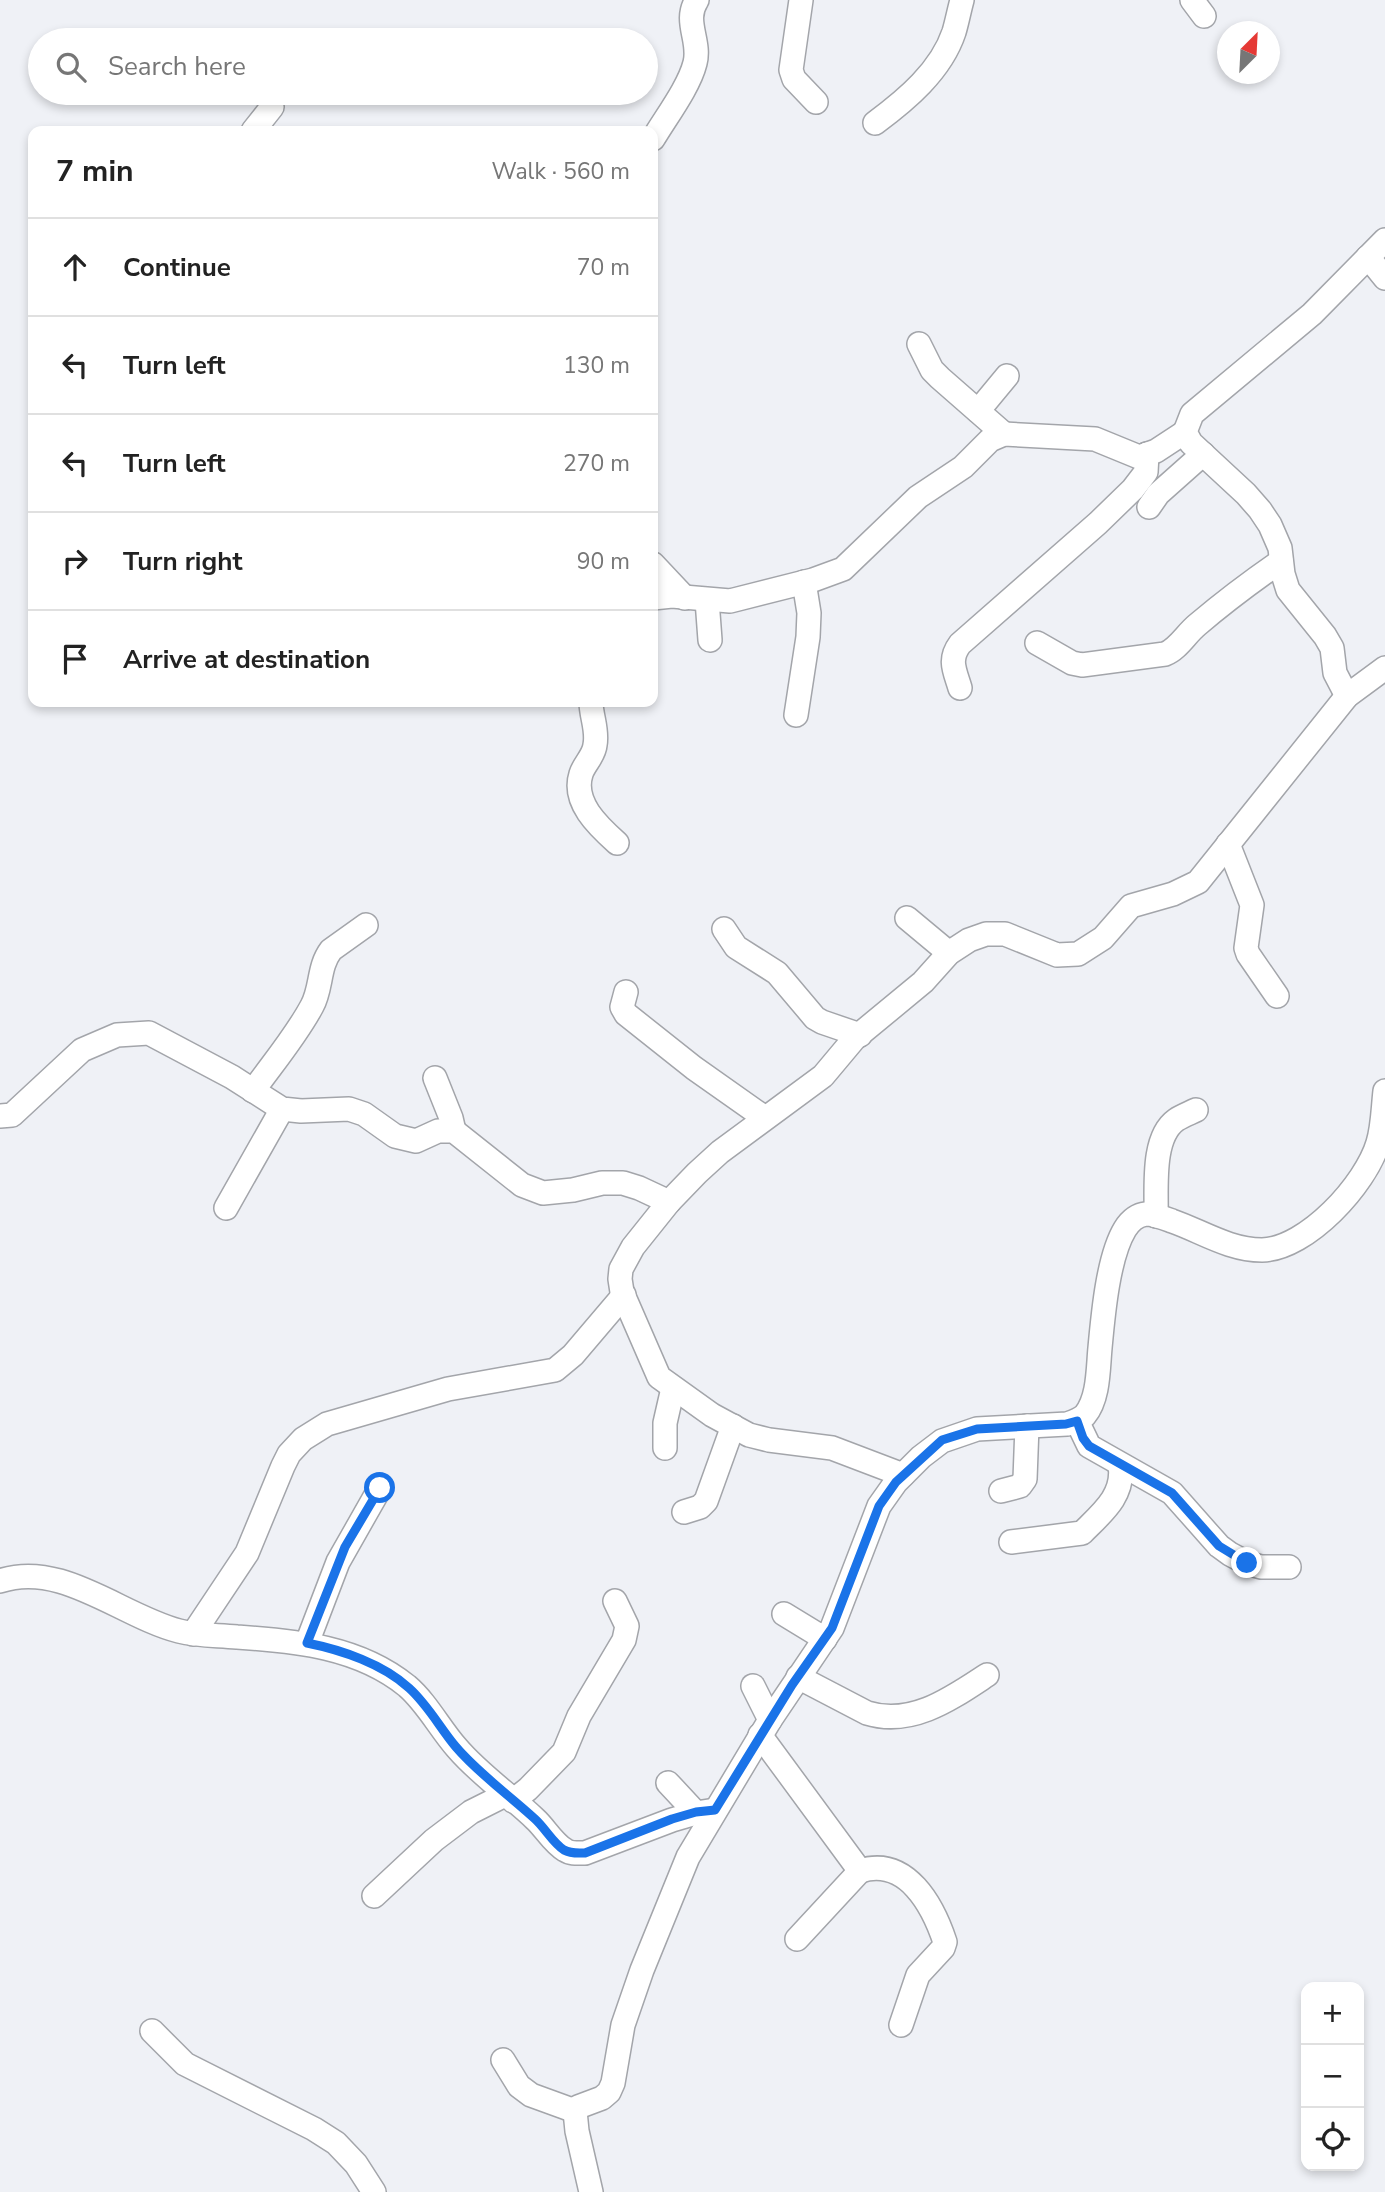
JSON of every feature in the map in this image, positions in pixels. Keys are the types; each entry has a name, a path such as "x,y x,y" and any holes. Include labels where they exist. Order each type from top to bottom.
{"street":[{"path":"658,130 692,72 696,60 690,20 697,0"},
{"path":"801,0 791,70 794,79 816,102"},
{"path":"875,123 909,98 937,62 953,35 962,0"},
{"path":"257,126 272,107"},
{"path":"658,598 722,601 748,598 835,572 850,564 918,497 963,467 990,440 1004,434 1095,439 1139,457 1147,454 1185,432 1192,414 1312,314 1385,240"},
{"path":"1368,257 1385,278"},
{"path":"919,344 932,370 1004,434"},
{"path":"978,411 1007,376"},
{"path":"1185,432 1191,443 1260,510 1276,535 1288,590 1332,648 1335,673 1347,696"},
{"path":"960,688 952,655 960,644 1133,489 1146,472 1147,454"},
{"path":"1149,507 1158,494 1203,454"},
{"path":"1037,643 1072,663 1082,665 1172,652 1194,627 1249,582 1281,561"},
{"path":"658,568 696,599 710,640"},
{"path":"796,715 808,637 809,614 804,582"},
{"path":"903,1475 832,1448 749,1435 659,1377 624,1296 620,1279 621,1269 633,1247 669,1202 720,1152 823,1076 859,1035 923,982 949,953 969,940 986,934 1006,934 1057,955 1077,954 1103,938 1131,906 1173,894 1198,882 1347,696 1385,668"},
{"path":"592,707 596,743 580,776 579,790 594,821 617,843"},
{"path":"1228,844 1252,905 1247,939 1248,954 1277,996"},
{"path":"907,918 949,953"},
{"path":"253,1091 313,1003 321,968 327,955 366,925"},
{"path":"724,929 736,947 777,973 815,1017 859,1035"},
{"path":"626,992 622,1007 626,1014 694,1068 765,1118"},
{"path":"0,1116 12,1115 82,1050 101,1040 134,1033 149,1033 168,1041 282,1108 301,1111 349,1109 363,1114 395,1136 416,1141 438,1131 454,1130"},
{"path":"435,1078 454,1130 522,1185 553,1192 602,1183 623,1183 669,1202"},
{"path":"591,2192 576,2131 575,2111 609,2092 624,2025 642,1969 705,1811 832,1628 879,1506 903,1475 942,1440 977,1429 1066,1424 1085,1415 1095,1391 1104,1308 1118,1247 1133,1218 1145,1214 1156,1216 1239,1247 1262,1250 1276,1248 1300,1238 1332,1212 1371,1161 1381,1128 1385,1091"},
{"path":"226,1208 282,1108"},
{"path":"1156,1216 1158,1154 1161,1142 1174,1122 1196,1110"},
{"path":"193,1634 247,1553 283,1466 289,1454 303,1439 327,1424 365,1412 475,1383 555,1370 573,1355 624,1296"},
{"path":"665,1448 665,1423 673,1388"},
{"path":"1077,1421 1089,1446 1172,1493 1219,1546 1230,1554 1261,1567 1289,1567"},
{"path":"684,1512 700,1507 705,1502 733,1426"},
{"path":"1001,1491 1020,1486 1026,1479 1027,1426"},
{"path":"1011,1542 1082,1533 1119,1491 1123,1479 1120,1465"},
{"path":"307,1643 342,1555 380,1488"},
{"path":"0,1581 27,1575 44,1576 158,1624 193,1634 307,1643 354,1657 381,1669 408,1687 458,1749 534,1818 559,1845 574,1853 585,1853 705,1811"},
{"path":"374,1896 434,1840 471,1812 509,1798 538,1780 564,1752 579,1716 624,1640 627,1626 615,1601"},
{"path":"785,1614 825,1639"},
{"path":"798,1677 867,1713 880,1717 898,1717 929,1710 947,1702 987,1675"},
{"path":"753,1686 765,1727 860,1871"},
{"path":"668,1783 705,1811"},
{"path":"797,1939 860,1871 892,1871 916,1887 925,1897 945,1942 943,1948 918,1975 901,2025"},
{"path":"152,2031 185,2064 314,2129 336,2143 356,2164 374,2192"},
{"path":"503,2060 519,2086 531,2095 575,2111"}],"route":[{"path":"380,1488 345,1547 307,1643 354,1657 381,1669 408,1687 458,1749 505,1795 534,1818 559,1845 574,1853 585,1853 672,1819 715,1810 792,1685 832,1628 879,1506 896,1482 942,1440 977,1429 1066,1424 1077,1421 1089,1446 1172,1493 1219,1546 1247,1563"}]}
